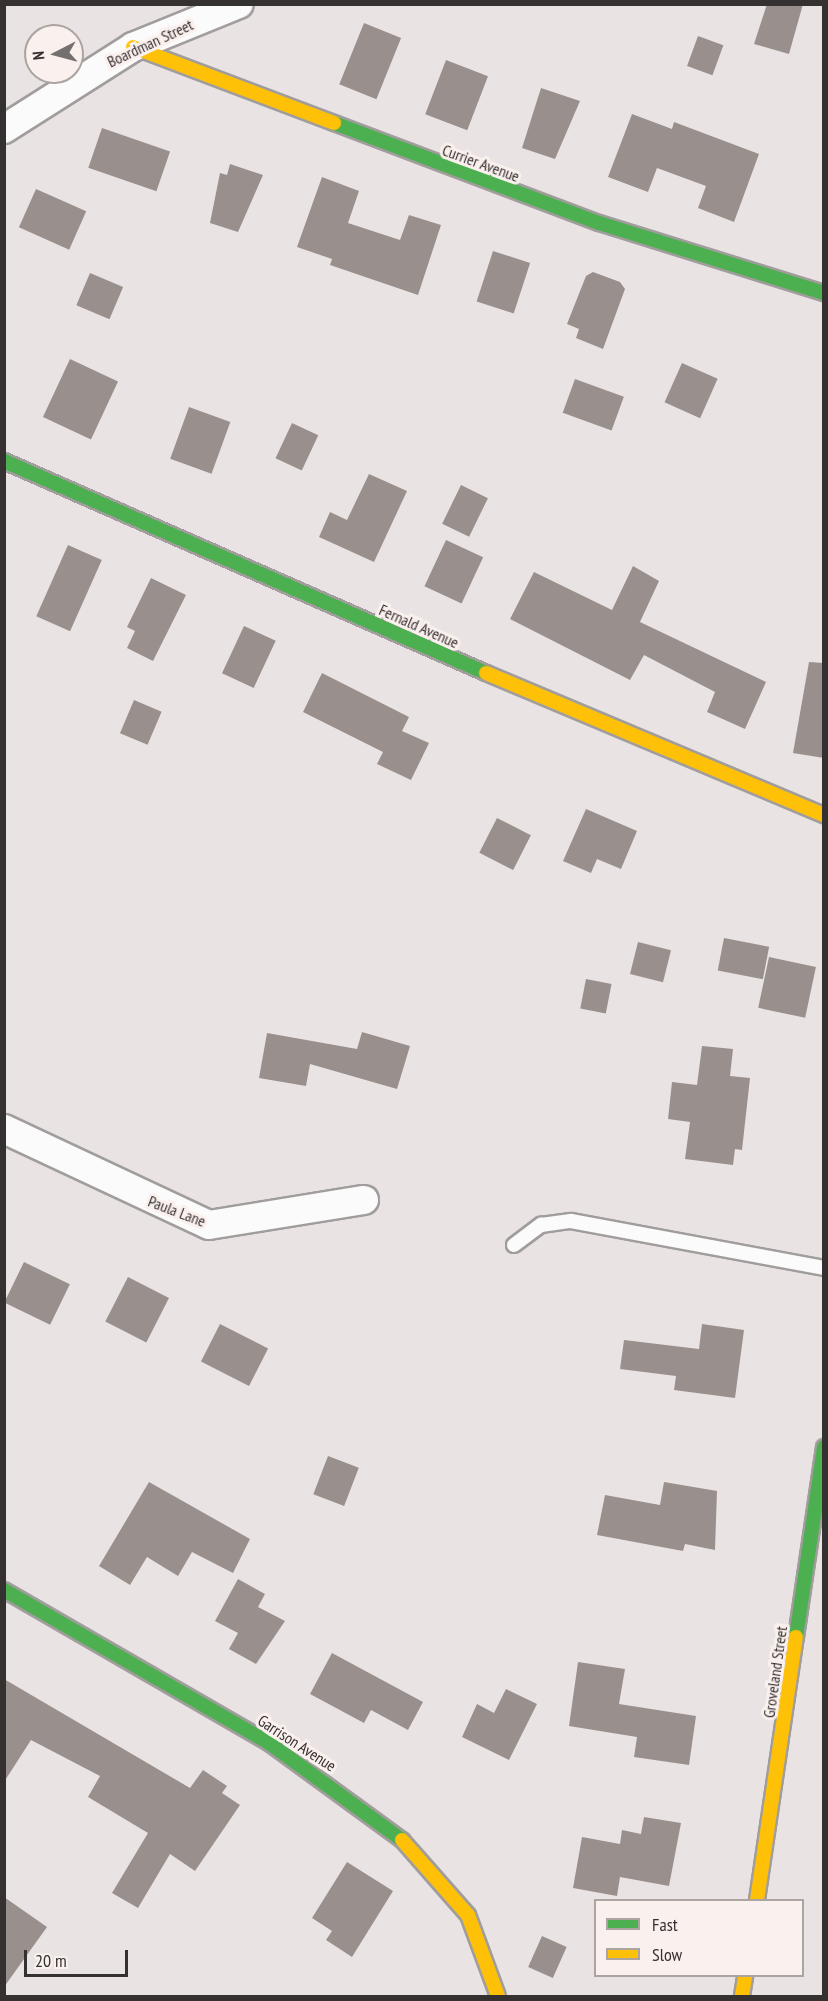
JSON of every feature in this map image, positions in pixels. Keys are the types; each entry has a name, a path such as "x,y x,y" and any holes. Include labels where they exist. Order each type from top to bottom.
{"street":[{"name":"Boardman Street","path":"4,129 133,47 239,4"},
{"name":"Currier Avenue","path":"133,47 599,224 824,292"},
{"name":"Fernald Avenue","path":"4,461 655,748 824,815"},
{"name":"Paula Lane","path":"4,1130 209,1225 364,1200"},
{"name":"Groveland Street","path":"757,1899 824,1447"},
{"name":"Garrison Avenue","path":"4,1590 269,1743 416,1850 468,1915 498,1996"},
{"path":"742,1996 745,1977"}],"lane":[{"path":"514,1245 541,1225 571,1221 824,1268"}],"building":[{"path":"767,4 803,4 789,54 754,44"},
{"path":"364,23 401,38 376,99 339,84"},
{"path":"698,36 723,45 712,75 687,66"},
{"path":"446,60 488,76 467,130 425,114"},
{"path":"541,88 580,101 555,159 522,148"},
{"path":"632,114 672,129 674,122 759,154 734,222 698,208 706,186 657,168 648,192 608,177"},
{"path":"102,128 170,151 156,191 88,168"},
{"path":"230,164 263,175 238,232 210,223 220,173 227,175"},
{"path":"322,177 359,191 348,223 400,240 409,215 441,225 418,295 330,265 332,259 297,247"},
{"path":"36,189 86,211 69,250 19,227"},
{"path":"493,251 530,263 514,313 477,301"},
{"path":"593,272 620,282 625,289 603,349 576,338 579,329 567,324 586,276"},
{"path":"90,273 123,287 109,319 76,305"},
{"path":"70,359 118,381 91,439 43,417"},
{"path":"682,363 718,379 700,418 665,402"},
{"path":"575,379 624,397 612,431 563,413"},
{"path":"189,407 230,422 212,474 170,459"},
{"path":"292,423 318,435 302,471 276,458"},
{"path":"369,474 407,491 374,562 319,537 330,512 347,520"},
{"path":"461,485 488,498 469,537 442,524"},
{"path":"446,540 483,557 462,604 424,586"},
{"path":"68,545 102,560 70,631 36,616"},
{"path":"633,566 659,581 640,622 766,682 745,729 707,712 715,692 644,655 630,680 510,619 534,572 612,610"},
{"path":"151,578 186,595 153,661 127,648 135,631 127,627"},
{"path":"244,626 276,641 254,688 222,673"},
{"path":"809,662 824,663 824,758 793,753"},
{"path":"322,673 409,717 402,731 429,743 411,780 377,764 383,752 303,712"},
{"path":"134,700 162,712 148,745 120,733"},
{"path":"586,809 637,831 621,869 597,859 591,873 563,861"},
{"path":"497,818 531,835 513,870 479,853"},
{"path":"724,938 769,947 763,979 718,970"},
{"path":"638,942 671,950 663,982 630,974"},
{"path":"769,957 816,967 805,1018 758,1008"},
{"path":"586,979 612,984 606,1013 580,1008"},
{"path":"362,1032 410,1046 397,1089 310,1064 306,1086 259,1078 267,1033 357,1049"},
{"path":"702,1046 733,1049 730,1076 750,1078 742,1150 735,1149 733,1165 685,1159 690,1122 668,1119 672,1082 697,1085"},
{"path":"24,1262 70,1284 50,1325 4,1302"},
{"path":"128,1277 169,1298 146,1342 105,1322"},
{"path":"220,1324 268,1349 249,1386 201,1361"},
{"path":"702,1324 744,1330 735,1398 674,1390 676,1376 620,1369 624,1340 699,1349"},
{"path":"328,1456 359,1468 344,1506 313,1494"},
{"path":"149,1482 250,1539 233,1573 192,1552 178,1576 147,1557 130,1585 99,1566"},
{"path":"664,1482 717,1491 715,1550 685,1544 683,1551 597,1535 605,1495 660,1505"},
{"path":"238,1579 265,1594 258,1607 285,1621 256,1664 229,1649 238,1633 215,1621"},
{"path":"332,1653 423,1702 408,1730 371,1710 364,1723 310,1694"},
{"path":"578,1662 625,1669 619,1704 696,1716 689,1765 634,1757 637,1737 569,1726"},
{"path":"4,1679 190,1788 203,1770 227,1786 222,1793 240,1805 195,1871 170,1854 138,1908 112,1893 148,1833 88,1797 100,1776 31,1740 4,1782"},
{"path":"506,1689 537,1704 509,1760 462,1737 477,1704 494,1713"},
{"path":"644,1817 681,1823 669,1886 620,1877 617,1896 573,1888 582,1837 620,1844 622,1830 641,1834"},
{"path":"347,1862 393,1891 352,1957 326,1940 332,1931 312,1918"},
{"path":"4,1897 47,1927 4,1987"},
{"path":"542,1936 567,1947 553,1978 528,1967"}],"traffic: fast":[{"path":"334,123 599,223 824,293"},
{"path":"4,461 486,673"},
{"path":"796,1637 824,1447"},
{"path":"4,1590 269,1743 402,1840"}],"traffic: slow":[{"path":"133,47 334,123"},
{"path":"486,673 824,815"},
{"path":"757,1899 796,1637"},
{"path":"402,1840 468,1915 498,1996"},
{"path":"742,1996 745,1977"}]}
